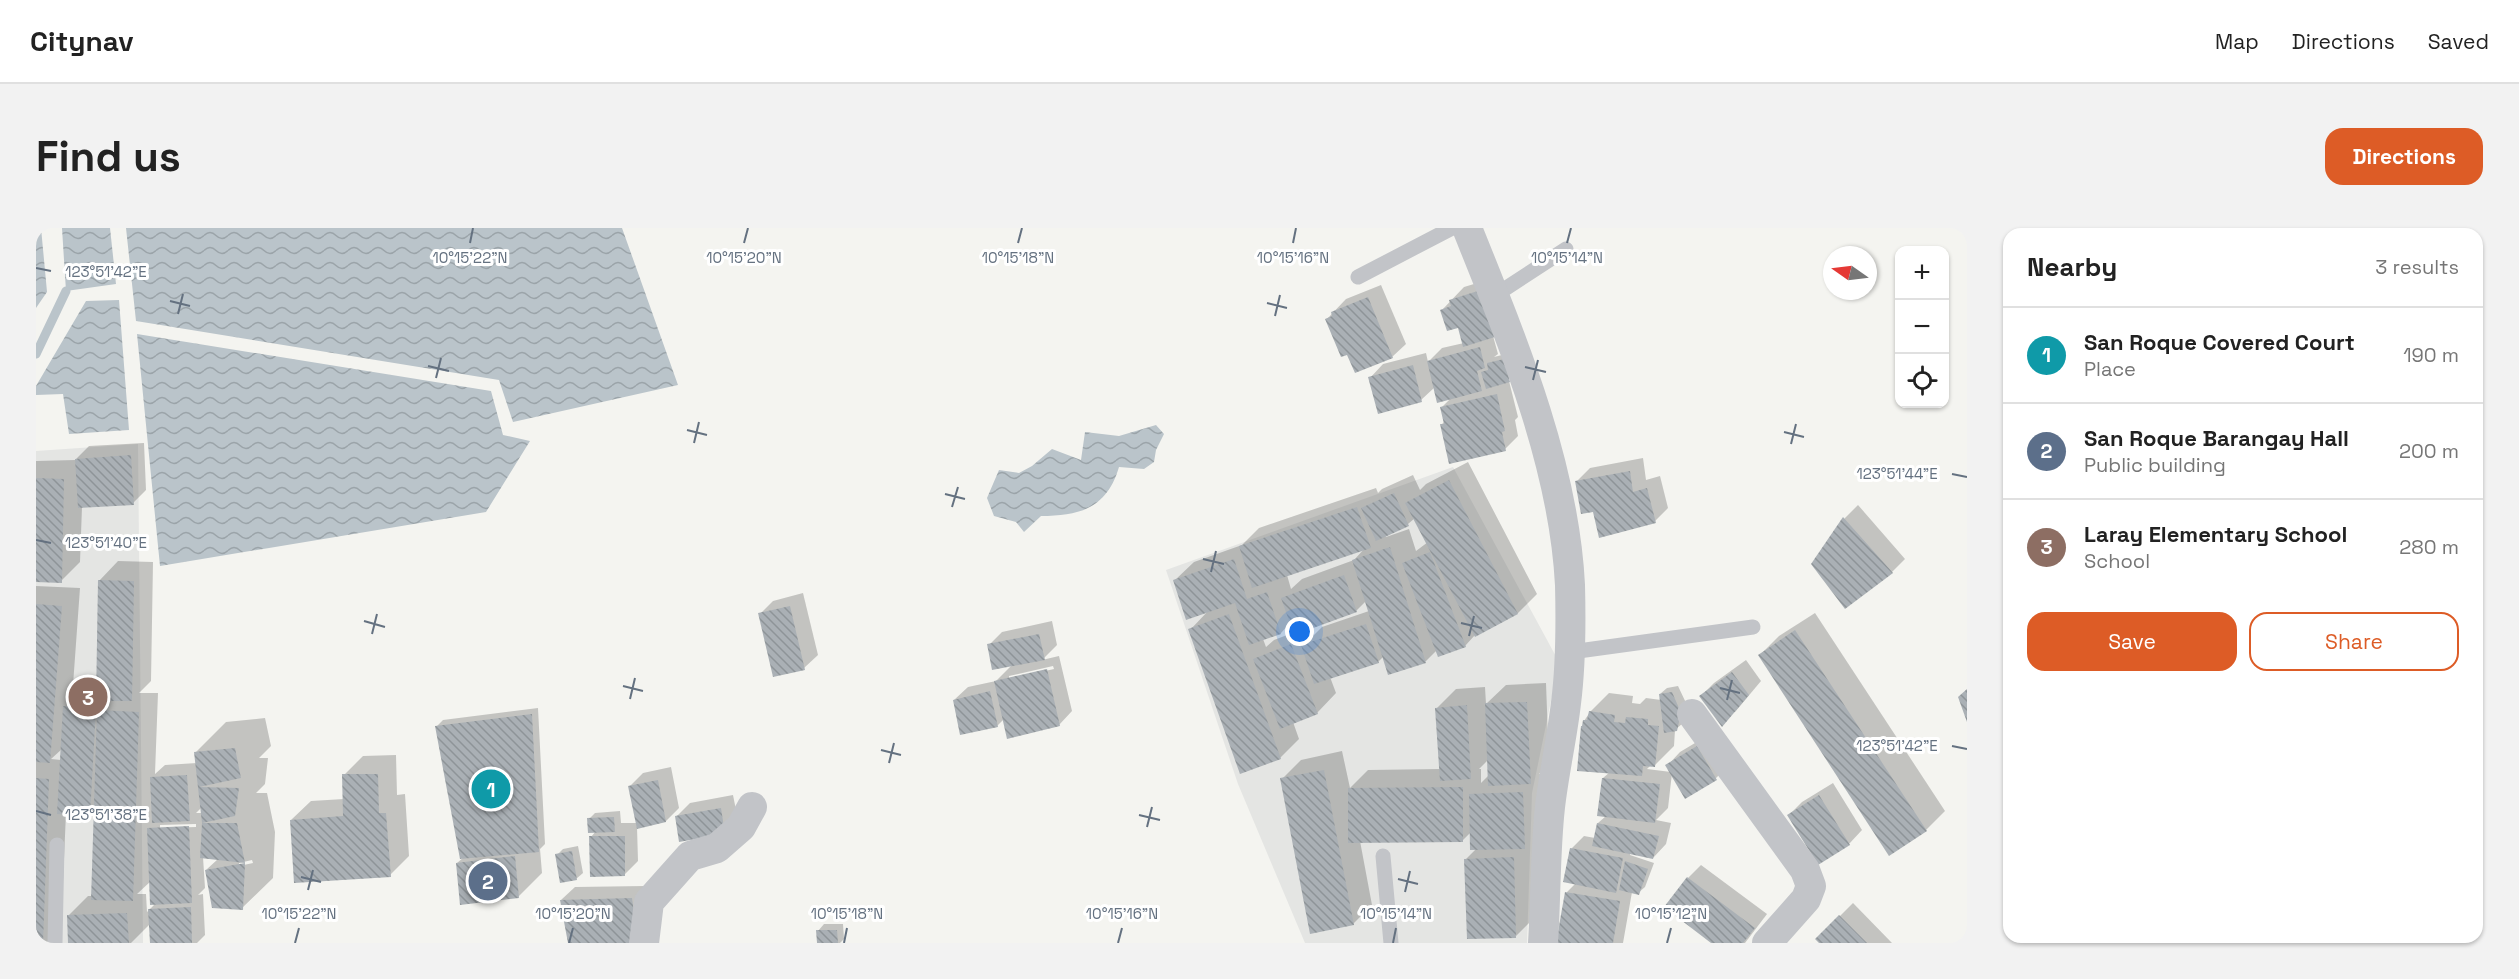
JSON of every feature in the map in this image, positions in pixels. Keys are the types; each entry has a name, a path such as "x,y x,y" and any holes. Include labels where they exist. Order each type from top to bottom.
{"street":[{"path":"1467,228 1518,360 1542,436 1561,509 1570,583 1571,652 1550,807 1543,943"},
{"path":"1692,714 1805,870 1811,886 1806,899 1767,943"},
{"path":"644,943 649,902 690,856 717,848 741,827 752,807"}],"lane":[{"path":"1358,277 1452,228"},
{"path":"1494,296 1566,249"},
{"path":"1571,652 1753,627"},
{"path":"55,943 57,845"},
{"path":"1383,856 1391,943"}],"shaded area":[{"path":"138,444 143,943 36,943 36,451"},
{"path":"1453,467 1559,662 1532,793 1527,943 1305,943 1238,784 1166,570"}],"water":[{"path":"36,228 41,228 47,292 36,308"},
{"path":"62,228 110,228 116,284 66,291"},
{"path":"126,228 622,228 678,385 513,422 499,380 136,321"},
{"path":"119,300 129,430 69,434 63,394 36,395 36,386 86,301"},
{"path":"137,334 491,391 503,435 530,441 486,512 160,566"},
{"path":"1156,425 1164,434 1156,450 1154,462 1144,469 1119,467 1107,492 1090,507 1068,514 1041,516 1024,532 1016,522 994,516 987,498 999,470 1019,473 1032,466 1052,449 1081,460 1085,432 1119,436"}],"building":[{"path":"1481,290 1495,337 1463,347 1458,328 1447,331 1440,310 1451,306 1449,300"},
{"path":"1368,297 1393,358 1355,373 1347,355 1341,357 1325,319 1332,316 1331,312"},
{"path":"1480,347 1485,368 1477,371 1482,391 1437,403 1427,361"},
{"path":"1504,359 1510,382 1486,389 1481,372 1488,370 1487,363"},
{"path":"1413,365 1422,402 1378,414 1368,377"},
{"path":"1497,394 1505,431 1502,432 1506,451 1449,464 1440,424 1444,424 1440,407"},
{"path":"131,455 134,505 78,508 75,459"},
{"path":"1630,471 1633,492 1647,488 1656,523 1599,538 1593,512 1581,514 1575,481"},
{"path":"36,478 64,479 62,583 36,582"},
{"path":"1449,480 1518,614 1475,637 1405,503"},
{"path":"1394,493 1409,526 1376,541 1361,508"},
{"path":"1357,507 1371,548 1252,588 1239,546"},
{"path":"1843,517 1893,573 1845,609 1811,564"},
{"path":"1390,547 1426,663 1388,675 1352,560"},
{"path":"1430,552 1466,647 1438,657 1402,563"},
{"path":"1234,559 1247,599 1267,592 1281,634 1249,645 1235,603 1186,620 1173,580"},
{"path":"1344,575 1357,612 1294,635 1281,598"},
{"path":"98,580 134,581 132,701 96,701"},
{"path":"36,604 62,606 50,763 36,762"},
{"path":"790,606 805,670 773,677 758,613"},
{"path":"1229,614 1281,759 1240,774 1188,629"},
{"path":"1366,624 1379,663 1314,684 1301,645"},
{"path":"1795,630 1927,831 1889,856 1758,655"},
{"path":"1039,634 1045,660 992,670 987,644"},
{"path":"1291,644 1318,714 1280,729 1253,659"},
{"path":"1047,669 1060,726 1007,739 994,681"},
{"path":"1732,672 1749,695 1722,727 1699,696"},
{"path":"1967,689 1967,722 1958,697"},
{"path":"990,691 998,727 960,735 953,700"},
{"path":"1672,692 1681,713 1677,731 1664,733 1659,694"},
{"path":"1527,702 1531,784 1488,786 1485,703"},
{"path":"1467,705 1471,779 1440,781 1435,708"},
{"path":"63,706 96,708 90,816 57,814"},
{"path":"97,710 139,712 133,901 91,900"},
{"path":"1589,711 1615,715 1614,722 1625,723 1626,717 1648,719 1648,725 1659,726 1655,767 1643,766 1642,776 1577,771 1581,726 1583,720 1587,720"},
{"path":"532,714 539,852 460,859 435,726"},
{"path":"1697,746 1717,780 1685,799 1665,765"},
{"path":"235,748 241,778 199,787 239,788 235,816 202,823 194,752"},
{"path":"1324,770 1354,925 1310,934 1280,778"},
{"path":"342,774 378,774 379,813 386,813 391,877 294,883 290,820 343,816"},
{"path":"187,775 190,821 152,823 150,777"},
{"path":"36,778 49,779 43,943 36,943"},
{"path":"1602,778 1660,784 1655,823 1597,816"},
{"path":"658,780 666,822 637,829 628,786"},
{"path":"1463,787 1463,842 1348,843 1348,788"},
{"path":"1523,792 1525,849 1470,850 1469,794"},
{"path":"1819,795 1850,845 1818,865 1787,815"},
{"path":"721,808 725,834 679,842 675,816"},
{"path":"614,817 615,832 588,833 587,818"},
{"path":"202,823 237,823 245,863 200,858"},
{"path":"1597,823 1659,836 1653,859 1592,846"},
{"path":"189,826 192,903 150,905 147,828"},
{"path":"589,836 625,836 625,876 590,877"},
{"path":"1570,848 1623,858 1616,893 1563,882"},
{"path":"572,851 577,880 560,883 555,854"},
{"path":"515,856 519,898 460,905 456,863"},
{"path":"1514,857 1516,938 1467,939 1464,859"},
{"path":"1625,861 1648,869 1639,895 1619,890"},
{"path":"245,863 243,910 212,908 205,870"},
{"path":"1687,877 1755,928 1743,943 1711,943 1664,907"},
{"path":"1565,892 1620,901 1613,943 1556,943"},
{"path":"632,898 638,943 568,943 560,900"},
{"path":"191,907 192,943 150,943 148,909"},
{"path":"127,913 129,943 68,943 67,915"},
{"path":"1839,915 1867,943 1819,943 1815,939"},
{"path":"816,930 837,930 838,943 817,943"}],"waterway":[{"path":"36,354 66,291"}],"place":[{"name":"Laray Elementary School","path":"88,697"},
{"name":"San Roque Covered Court","path":"491,789"},
{"name":"San Roque Barangay Hall","path":"488,881"}]}
